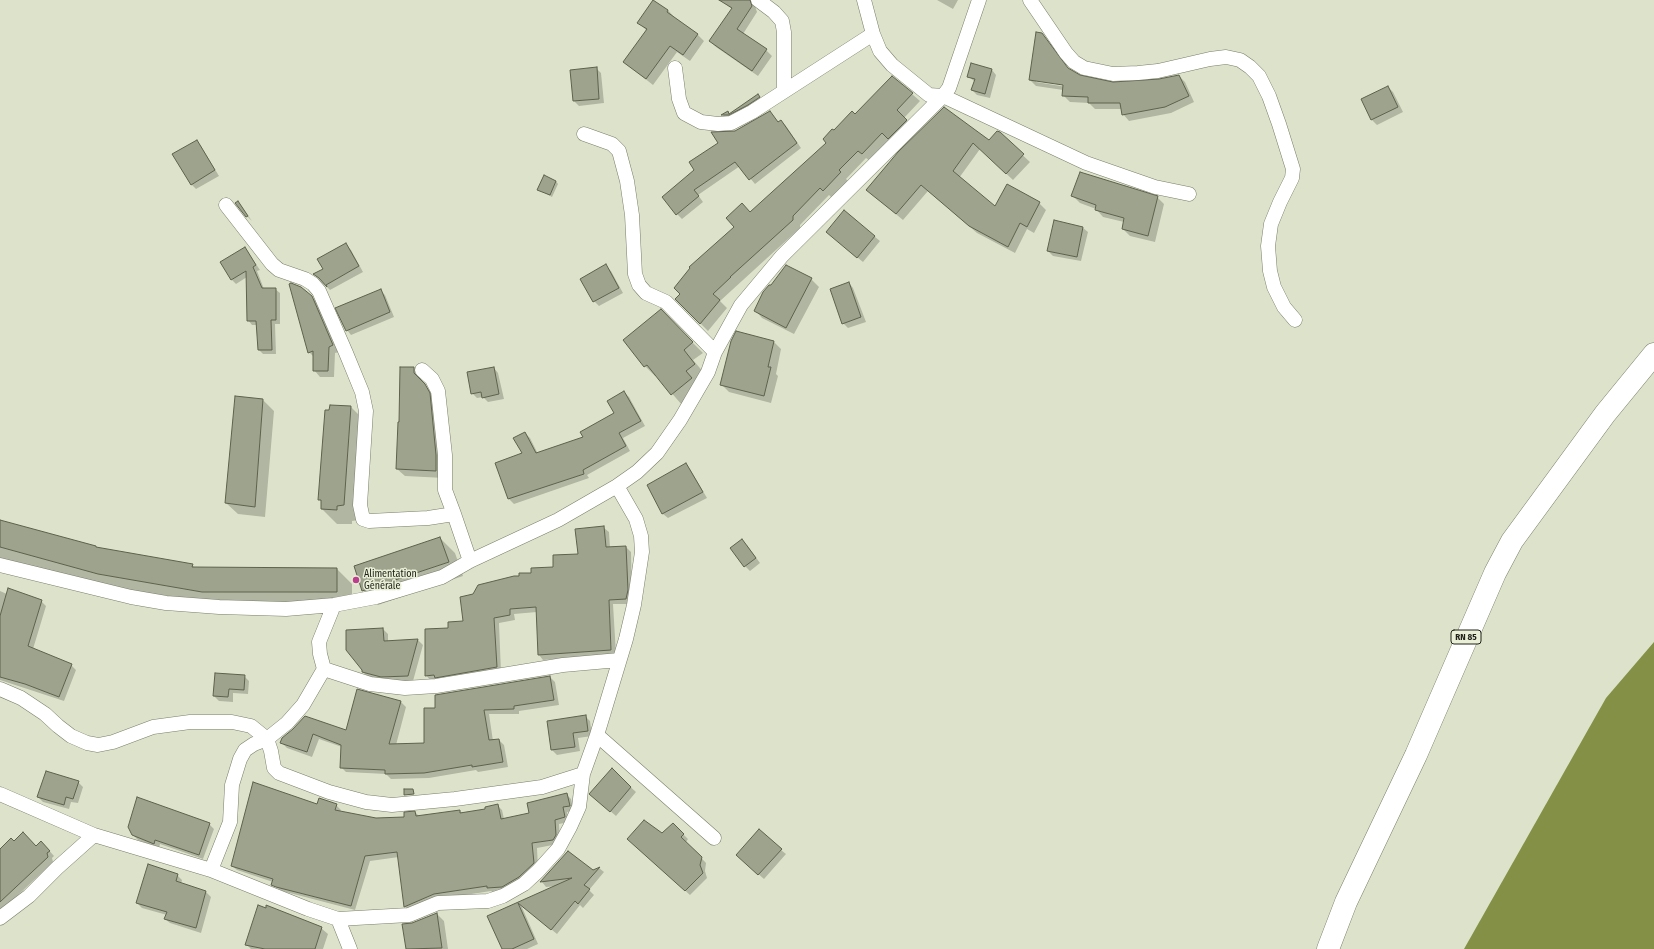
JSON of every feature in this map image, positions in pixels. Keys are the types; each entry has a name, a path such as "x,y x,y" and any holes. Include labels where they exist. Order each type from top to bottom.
{"main road":[{"name":"RN 85","path":"1328,949 1346,902 1416,755 1496,573 1512,541 1605,414 1654,354"}],"street":[{"path":"758,0 774,12 782,21 784,32 784,91"},
{"path":"864,0 873,34 880,51 902,74 911,79 929,95 943,96 1086,163 1155,187 1188,194"},
{"path":"0,565 131,597 166,603 219,607 286,609 334,605 376,597 442,577 470,561 558,520 617,486 637,472 657,453 680,420 708,372 714,352 741,305 782,256 943,96 949,88 979,0"},
{"path":"1030,0 1066,53 1074,62 1084,68 1113,74 1138,73 1158,71 1210,59 1226,57 1240,60 1259,76 1269,96 1293,169 1292,178 1280,202 1272,224 1268,246 1270,271 1274,287 1284,307 1295,320"},
{"path":"675,68 679,99 684,113 701,122 718,124 731,123 752,112 873,34"},
{"path":"584,134 606,141 619,151 627,181 632,215 635,274 639,285 646,293 666,302 714,352"},
{"path":"226,205 272,264 279,270 305,279 319,291 340,339 362,392 366,411 360,505 363,519 369,521 428,518 454,514"},
{"path":"422,370 432,379 438,391 445,455 445,490 470,561"},
{"path":"0,794 94,835 211,870 308,909 338,919 409,915 438,903 488,901 503,896 516,889 538,871 558,849 570,827 579,807 583,774 597,735 626,639 634,605 642,552 641,536 636,519 617,486"},
{"path":"211,870 230,822 232,785 240,759 245,750 254,744 267,739 287,723 303,705 324,669 320,654 319,642 334,605"},
{"path":"324,669 370,684 405,688 436,686 563,665 619,660"},
{"path":"0,689 21,698 45,714 71,736 87,743 98,745 113,742 153,727 190,722 232,722 251,726 267,739 274,768 279,773 329,792 366,802 392,806 542,787 583,774"},
{"path":"597,735 714,838"},
{"path":"0,918 29,896 57,868 94,835"},
{"path":"338,919 350,949"}],"shaded area":[{"path":"1654,642 1654,949 1464,949 1606,698"}],"building":[{"path":"653,0 698,34 683,55 670,46 646,79 623,62 647,29 637,23"},
{"path":"719,0 750,0 752,6 737,29 767,49 752,71 709,41 732,8"},
{"path":"1036,32 1042,33 1068,68 1080,75 1113,82 1159,79 1179,75 1189,96 1165,107 1122,115 1120,103 1088,103 1088,97 1062,96 1063,85 1029,80"},
{"path":"971,63 992,69 985,94 971,90 975,79 967,77"},
{"path":"597,67 599,99 573,101 570,70"},
{"path":"892,76 913,93 897,110 907,120 888,139 882,133 862,154 858,151 839,170 841,172 823,191 820,188 793,216 793,220 713,294 720,300 700,324 675,299 680,294 674,288 690,268 689,267 734,227 726,218 742,203 750,212 826,143 823,139 832,129 834,130 852,111 855,114"},
{"path":"1388,86 1398,107 1371,120 1361,99"},
{"path":"758,94 760,97 748,105 729,115 721,115 728,111 729,114"},
{"path":"944,107 989,140 997,131 1000,132 1024,154 1006,174 973,143 953,171 995,206 1007,184 1040,202 1027,227 1020,223 1008,247 969,226 921,185 896,214 866,190 898,152"},
{"path":"770,111 778,122 781,120 797,143 749,180 735,162 694,190 699,196 676,215 662,197 694,170 689,162 718,143 711,132 735,131"},
{"path":"197,140 215,170 191,185 172,154"},
{"path":"1080,172 1158,196 1148,236 1122,229 1124,218 1095,210 1096,205 1071,196"},
{"path":"544,175 556,181 550,195 537,190"},
{"path":"238,201 248,216 246,217 235,203"},
{"path":"844,210 875,236 857,258 826,232"},
{"path":"1054,220 1083,227 1077,257 1047,251"},
{"path":"346,243 359,266 326,285 327,287 313,274 323,269 317,259"},
{"path":"245,247 256,265 253,267 262,288 276,288 276,320 271,320 272,350 258,350 256,321 247,321 246,271 231,280 220,262"},
{"path":"606,264 619,288 593,302 580,279"},
{"path":"786,265 812,278 786,328 754,311 763,292 769,285 771,285"},
{"path":"849,282 861,317 842,324 830,289"},
{"path":"291,283 301,287 312,296 333,345 329,347 328,371 313,371 313,351 308,353 289,284"},
{"path":"381,289 390,312 346,331 335,308"},
{"path":"661,309 693,342 684,350 695,364 686,371 692,378 671,395 647,365 644,367 623,340"},
{"path":"736,331 774,341 768,367 771,367 764,396 720,385 731,341"},
{"path":"400,367 414,367 414,373 425,384 430,393 436,455 436,471 396,469"},
{"path":"494,367 499,394 482,398 481,392 471,394 467,372"},
{"path":"624,391 641,421 619,433 626,446 583,470 584,474 508,499 495,463 522,453 513,438 525,432 536,453 583,437 580,432 614,413 607,401"},
{"path":"235,396 263,399 255,507 225,503"},
{"path":"330,405 351,406 344,505 337,506 337,510 321,509 321,500 318,500 325,410 329,410"},
{"path":"686,463 703,492 662,514 647,485"},
{"path":"0,520 96,547 193,564 192,567 337,568 337,592 202,592 98,574 0,547"},
{"path":"604,526 606,547 626,546 628,590 626,599 609,600 611,650 538,655 536,607 510,609 510,615 494,618 497,667 435,678 434,675 425,676 425,629 448,628 448,622 463,621 460,597 473,594 478,585 519,576 519,573 531,573 531,568 553,567 553,555 578,554 575,529"},
{"path":"440,537 449,562 362,591 354,566"},
{"path":"742,539 756,558 744,567 730,548"},
{"path":"8,588 42,600 28,646 72,664 59,697 25,684 0,677 0,616"},
{"path":"383,628 384,641 418,639 408,676 381,677 362,672 346,650 346,630"},
{"path":"215,673 245,675 244,690 229,689 228,697 213,696"},
{"path":"550,676 554,700 514,706 514,709 484,710 489,740 499,739 503,762 472,767 472,765 424,773 385,774 385,770 340,768 341,745 313,734 307,752 280,743 282,738 305,716 346,730 357,689 401,701 389,744 424,743 424,708 435,708 435,695"},
{"path":"586,715 588,731 573,733 575,747 551,750 547,721"},
{"path":"612,768 631,787 610,812 589,794"},
{"path":"46,771 79,781 73,799 66,797 64,805 37,797"},
{"path":"253,782 317,804 319,798 337,804 335,810 376,818 404,817 404,812 415,811 416,816 460,810 460,813 485,809 485,807 498,804 501,819 529,813 527,803 567,793 570,806 563,807 565,817 555,820 556,835 553,840 532,843 534,863 519,877 502,887 487,888 487,886 434,894 404,907 397,852 365,856 351,906 276,887 271,885 273,879 231,866"},
{"path":"404,789 413,789 414,794 404,795"},
{"path":"137,797 210,823 199,855 155,840 154,844 132,835 128,827"},
{"path":"644,820 662,833 673,823 684,834 681,837 702,857 700,865 703,873 685,891 627,839"},
{"path":"759,829 782,849 758,875 736,855"},
{"path":"23,832 36,846 41,841 50,851 47,853 48,857 0,902 0,849 11,838 14,841"},
{"path":"568,851 593,870 600,867 584,885 590,889 578,904 575,901 551,930 518,903 534,939 512,949 502,949 487,916 572,878 540,882"},
{"path":"148,864 178,874 176,881 206,891 196,928 164,919 167,912 136,903"},
{"path":"258,905 266,908 266,905 322,927 315,949 265,949 245,945"},
{"path":"437,913 442,948 406,949 402,924 412,923"}],"place":[{"name":"Alimentation Générale","path":"356,580"}]}
